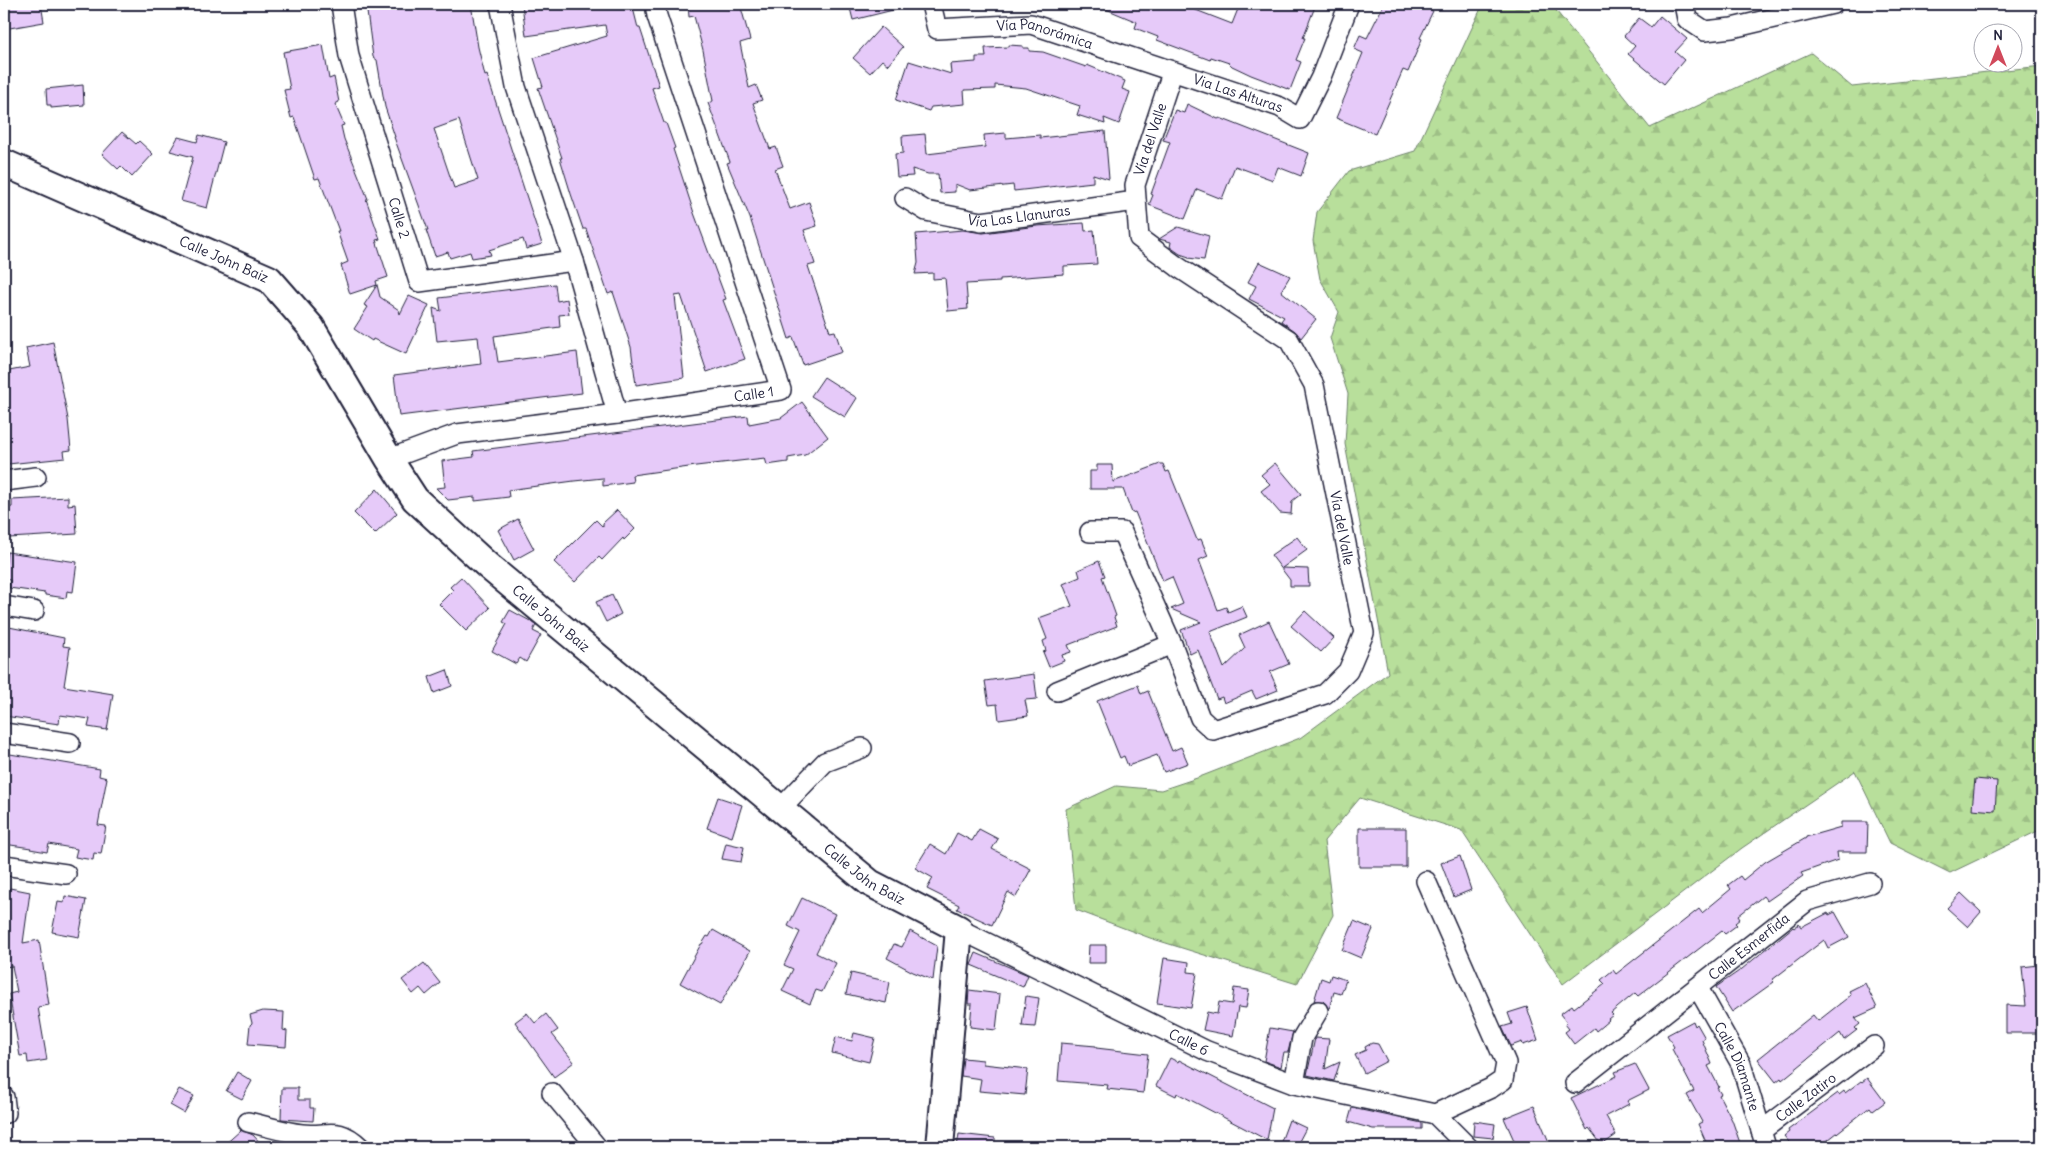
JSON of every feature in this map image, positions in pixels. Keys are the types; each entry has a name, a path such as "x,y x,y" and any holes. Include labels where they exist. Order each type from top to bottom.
{"street":[{"name":"Calle 2","path":"341,4 349,56 419,282 574,261"},
{"path":"500,4 516,87 574,261 617,414"},
{"name":"Calle 1","path":"389,459 457,434 617,414 781,390 657,16 655,4"},
{"name":"Vía Panorámica","path":"931,4 937,29 1032,24 1172,73"},
{"name":"Via Las Alturas","path":"1172,73 1280,108 1300,119 1321,77 1349,4"},
{"path":"1684,4 1687,19 1705,31 1732,28 1833,4"},
{"name":"Vía del Valle","path":"1090,532 1122,532 1172,644 1200,718 1214,730 1326,694 1348,671 1364,634 1314,385 1289,340 1178,267 1139,238 1135,185 1172,73"},
{"name":"Calle John Baiz","path":"4,163 269,279 311,327 389,459 415,499 488,566 870,883 959,929"},
{"name":"Vía Las Llanuras","path":"905,198 926,212 981,222 1136,201"},
{"path":"4,481 36,477"},
{"path":"4,606 34,611"},
{"path":"1057,691 1172,644"},
{"path":"4,733 70,743"},
{"path":"780,809 825,762 862,748"},
{"path":"4,865 66,874"},
{"path":"1426,881 1506,1063 1503,1080 1435,1114 1468,1147"},
{"name":"Calle Esmerfida","path":"1575,1083 1807,901 1870,883"},
{"path":"940,1147 959,929"},
{"name":"Calle 6","path":"959,929 1208,1051 1294,1084 1435,1114"},
{"name":"Calle Diamante","path":"1698,988 1741,1064 1763,1139"},
{"path":"1294,1084 1302,1038 1318,1012"},
{"name":"Calle Zatiro","path":"1763,1139 1874,1046"},
{"path":"552,1093 597,1147"},
{"path":"248,1122 297,1141 336,1132 352,1139 360,1147"}],"green space":[{"path":"1483,4 1553,4 1557,12 1650,128 1811,53 1852,87 1988,72 2024,72 2024,68 2042,66 2042,829 1950,873 1890,843 1855,771 1742,848 1563,984 1461,830 1360,798 1324,841 1333,915 1297,984 1150,938 1076,910 1066,809 1116,786 1161,790 1300,738 1388,673 1345,444 1348,394 1330,338 1339,312 1320,279 1313,241 1317,212 1349,171 1415,151"}],"building":[{"path":"4,4 41,4 44,22 4,29"},
{"path":"366,4 471,4 485,76 487,75 542,244 526,249 523,239 489,250 491,255 472,258 470,252 450,258 448,252 435,256 426,230 428,230 394,137 385,107 377,60 373,57","holes":["459,120 478,180 454,188 434,129"]},
{"path":"522,4 632,4 638,28 640,28 659,86 652,88 675,148 673,149 694,213 726,299 723,300 745,359 707,372 681,295 675,296 684,378 636,385 631,347 613,292 608,294 586,229 583,229 571,194 560,158 562,158 538,88 543,87 534,58 607,36 605,25 526,36"},
{"path":"688,4 740,4 750,40 740,43 749,88 756,85 762,100 753,103 770,149 776,147 783,166 775,169 790,209 809,202 817,226 804,230 815,264 808,266 830,332 835,331 842,352 803,365 793,337 789,339 750,218 727,163 730,162 708,103 713,101 703,50 694,16 689,17"},
{"path":"849,4 897,4 897,9 853,20"},
{"path":"1094,4 1189,4 1188,7 1232,24 1240,4 1316,4 1296,60 1301,62 1290,90 1251,75 1229,63 1211,57 1210,60 1157,40 1158,37 1135,28 1137,22"},
{"path":"1384,4 1418,4 1433,11 1420,38 1422,39 1408,72 1403,70 1375,134 1336,118 1363,53 1354,49 1360,35 1367,38"},
{"path":"1660,16 1687,39 1675,52 1684,60 1664,84 1628,54 1635,46 1624,36 1639,18 1651,27"},
{"path":"881,27 903,47 888,65 882,60 870,73 853,58"},
{"path":"323,45 329,79 334,77 339,102 335,104 344,125 341,126 344,139 368,199 366,199 380,239 376,240 388,277 376,281 377,285 350,294 341,265 348,262 337,231 339,231 319,178 315,179 294,117 291,118 284,90 290,89 283,52"},
{"path":"1009,45 1023,46 1023,48 1029,48 1029,51 1043,52 1086,67 1087,65 1125,81 1122,89 1130,92 1119,124 1104,118 1105,124 1077,115 1080,106 1026,88 995,85 995,89 964,90 965,104 931,107 929,111 896,100 909,61 951,74 950,64 976,62 976,57 986,57 985,48 1009,47"},
{"path":"83,85 84,105 51,108 51,105 47,105 46,89"},
{"path":"1187,104 1218,119 1220,118 1309,153 1301,176 1278,167 1273,180 1235,166 1222,199 1197,189 1185,219 1149,205 1153,195 1151,194 1170,142 1163,140 1175,110 1184,113"},
{"path":"1105,131 1109,179 1093,174 1093,182 1014,191 1013,185 970,190 955,184 955,192 940,193 938,174 928,174 912,169 913,176 897,177 895,154 903,153 902,136 925,134 927,154 985,147 984,135 1006,133 1006,138 1040,135 1040,138"},
{"path":"122,132 136,144 139,141 153,154 132,177 121,166 118,169 102,154"},
{"path":"199,135 224,142 207,208 181,201 193,157 170,151 178,137 197,142"},
{"path":"1084,223 1085,231 1094,230 1097,264 1064,266 1064,274 1000,279 1000,282 966,284 968,309 948,311 945,278 933,279 933,273 915,274 918,263 916,234 963,230 983,233 1037,226"},
{"path":"1178,227 1209,236 1204,260 1188,258 1170,247 1171,242 1159,239"},
{"path":"1259,262 1290,276 1281,291 1316,319 1301,338 1281,321 1284,317 1249,299 1256,286 1248,282"},
{"path":"555,284 557,301 567,299 569,314 559,315 560,327 494,336 498,362 577,352 582,393 399,416 394,375 481,364 478,337 437,341 433,308 441,311 439,298"},
{"path":"377,285 380,297 399,310 400,314 409,296 429,305 406,354 373,339 372,341 354,329 368,307 364,305"},
{"path":"53,342 68,419 71,450 64,451 65,458 8,464 7,457 4,458 4,372 30,367 26,348"},
{"path":"824,377 857,398 845,417 811,396"},
{"path":"802,402 828,437 805,455 788,458 788,462 767,465 765,458 696,466 632,475 633,482 603,486 603,478 574,481 508,490 509,497 475,501 475,497 448,500 436,488 445,487 442,461 474,457 473,451 748,416 749,424 781,418"},
{"path":"1275,463 1301,494 1292,501 1291,514 1280,513 1261,491 1270,484 1261,475"},
{"path":"1163,464 1166,472 1169,471 1197,540 1201,539 1208,556 1199,560 1218,610 1226,607 1228,612 1242,606 1247,617 1210,632 1224,668 1245,648 1239,635 1269,621 1289,664 1270,672 1278,690 1256,699 1252,691 1224,703 1222,697 1217,699 1198,650 1190,654 1181,630 1201,622 1171,609 1183,604 1172,577 1163,581 1135,512 1132,513 1123,489 1090,489 1090,471 1097,471 1097,465 1112,465 1113,482"},
{"path":"377,489 397,513 375,534 354,513"},
{"path":"68,497 68,505 75,504 77,534 9,538 6,508 12,507 12,500"},
{"path":"617,510 635,529 624,540 623,538 602,560 599,557 575,582 554,562 596,520 603,527 603,523"},
{"path":"518,519 534,549 514,560 498,530"},
{"path":"1297,537 1307,550 1282,568 1308,569 1309,586 1290,586 1290,580 1271,555"},
{"path":"7,552 77,562 73,592 67,591 66,598 9,588 10,580 4,579"},
{"path":"1099,561 1105,576 1102,577 1116,616 1114,617 1117,626 1068,645 1071,652 1062,655 1064,661 1049,667 1043,652 1046,651 1043,641 1047,639 1039,618 1072,606 1063,584 1080,577 1078,570"},
{"path":"461,577 490,608 466,631 439,604 453,590 450,587"},
{"path":"612,595 621,614 606,622 596,602"},
{"path":"510,610 536,625 533,631 541,635 526,662 520,658 516,664 492,651 507,624 503,622"},
{"path":"1305,611 1334,638 1321,652 1291,626"},
{"path":"9,627 64,638 63,646 70,647 64,686 113,694 107,730 88,727 90,719 60,715 59,724 4,716 4,633 8,634"},
{"path":"447,670 452,686 434,693 429,677"},
{"path":"1034,674 1037,699 1025,700 1028,716 999,720 997,704 989,705 985,681"},
{"path":"1138,685 1141,694 1148,691 1172,751 1181,747 1188,763 1164,772 1157,755 1128,766 1124,756 1120,758 1097,701"},
{"path":"4,753 100,769 99,776 107,778 98,825 106,826 101,854 94,853 93,860 75,857 77,849 49,844 47,852 4,844"},
{"path":"1975,779 1997,781 1995,811 1972,809"},
{"path":"718,797 742,805 732,837 707,828"},
{"path":"1841,822 1868,822 1867,852 1837,852 1838,860 1801,873 1803,876 1767,901 1763,896 1738,916 1740,919 1735,923 1737,925 1725,934 1722,931 1638,996 1635,993 1611,1013 1613,1015 1609,1020 1596,1031 1594,1028 1574,1044 1565,1032 1569,1029 1560,1014 1572,1005 1574,1008 1605,984 1601,980 1613,970 1616,974 1699,909 1702,913 1731,889 1728,885 1740,876 1743,880 1765,862 1806,837 1841,827"},
{"path":"1359,828 1406,828 1406,867 1359,867"},
{"path":"979,829 998,839 992,849 1031,869 1016,897 1008,892 992,925 957,909 959,905 927,889 933,878 915,868 930,844 946,854 957,833 972,841"},
{"path":"726,843 744,847 741,862 722,859"},
{"path":"1460,856 1471,890 1454,897 1441,863"},
{"path":"10,888 30,892 23,943 39,940 49,1005 38,1007 47,1060 28,1063 27,1055 20,1056 9,994 17,992 12,966 5,967 4,960 4,895 8,896"},
{"path":"1961,893 1981,912 1968,927 1947,908"},
{"path":"65,896 86,900 79,937 52,932 58,902 64,903"},
{"path":"802,898 835,914 816,953 836,963 822,992 816,990 810,1004 782,991 793,969 784,965 800,932 788,926"},
{"path":"1835,912 1849,937 1828,948 1824,940 1772,980 1774,982 1732,1012 1716,987 1742,969 1793,927 1799,924 1801,927 1828,913 1829,915"},
{"path":"1354,921 1373,929 1361,958 1342,950"},
{"path":"713,930 750,951 720,1005 680,983 701,944 707,936 709,937"},
{"path":"910,931 937,946 933,980 887,958 894,944 902,947"},
{"path":"1089,945 1106,945 1106,963 1088,963"},
{"path":"976,953 1028,975 1023,987 971,965"},
{"path":"1164,958 1189,962 1188,972 1197,973 1191,1008 1157,1003"},
{"path":"424,963 440,983 426,995 420,988 413,994 402,980"},
{"path":"2039,965 2041,987 2040,1033 2006,1033 2006,1005 2026,1006 2022,967"},
{"path":"851,973 890,982 886,1003 846,994"},
{"path":"1331,975 1346,980 1341,994 1334,992 1329,1009 1323,1001 1314,1001 1321,978 1329,981"},
{"path":"1865,983 1877,1008 1855,1018 1860,1024 1855,1028 1857,1030 1844,1040 1840,1033 1782,1080 1781,1078 1776,1082 1758,1059 1813,1015 1818,1021 1851,995 1849,991"},
{"path":"1234,988 1249,990 1246,1008 1238,1007 1233,1036 1203,1030 1207,1012 1217,1014 1219,1002 1232,1004"},
{"path":"969,990 1000,994 996,1030 970,1027 972,1004 968,1004"},
{"path":"1026,996 1039,998 1035,1027 1022,1026"},
{"path":"1527,1007 1538,1040 1523,1045 1522,1042 1511,1046 1502,1027 1512,1024 1508,1013"},
{"path":"263,1011 284,1012 283,1030 287,1031 286,1047 248,1044 250,1025 252,1023 250,1015"},
{"path":"527,1013 535,1023 546,1014 558,1030 552,1034 574,1062 554,1077 515,1022"},
{"path":"1693,1021 1695,1026 1697,1024 1705,1038 1702,1040 1712,1064 1708,1066 1719,1087 1717,1088 1721,1094 1719,1095 1732,1120 1740,1143 1738,1143 1739,1147 1708,1147 1698,1124 1702,1122 1687,1095 1694,1091 1672,1049 1674,1047 1667,1035"},
{"path":"1270,1028 1293,1032 1288,1052 1284,1052 1281,1067 1264,1061"},
{"path":"854,1033 875,1038 869,1062 832,1053 836,1037 852,1041"},
{"path":"1315,1038 1329,1039 1325,1069 1340,1062 1334,1081 1307,1075"},
{"path":"1061,1043 1148,1054 1143,1093 1107,1089 1108,1085 1058,1081"},
{"path":"1372,1043 1378,1044 1387,1061 1364,1073 1355,1055 1366,1050 1365,1047"},
{"path":"963,1058 983,1060 983,1064 1028,1069 1025,1095 979,1091 981,1079 961,1076"},
{"path":"1170,1058 1178,1062 1179,1060 1273,1108 1267,1140 1177,1093 1176,1096 1156,1086"},
{"path":"1635,1064 1649,1090 1627,1101 1629,1104 1606,1116 1616,1135 1602,1145 1589,1128 1587,1130 1571,1098 1617,1076 1615,1072"},
{"path":"237,1072 252,1081 242,1099 226,1091"},
{"path":"1867,1078 1885,1102 1873,1111 1870,1107 1819,1147 1793,1147 1784,1136 1789,1132 1788,1130 1838,1093 1839,1095 1844,1091 1845,1093"},
{"path":"282,1088 298,1088 298,1100 310,1100 310,1108 314,1108 313,1121 281,1119"},
{"path":"179,1089 194,1096 184,1113 170,1105"},
{"path":"1534,1106 1549,1142 1537,1147 1517,1147 1504,1118"},
{"path":"1352,1108 1422,1123 1422,1129 1373,1129 1348,1122"},
{"path":"1289,1120 1306,1128 1296,1147 1279,1147"},
{"path":"1474,1121 1495,1124 1493,1138 1473,1136"},
{"path":"241,1130 253,1135 264,1147 222,1147"},
{"path":"959,1134 995,1138 995,1147 957,1147"}]}
